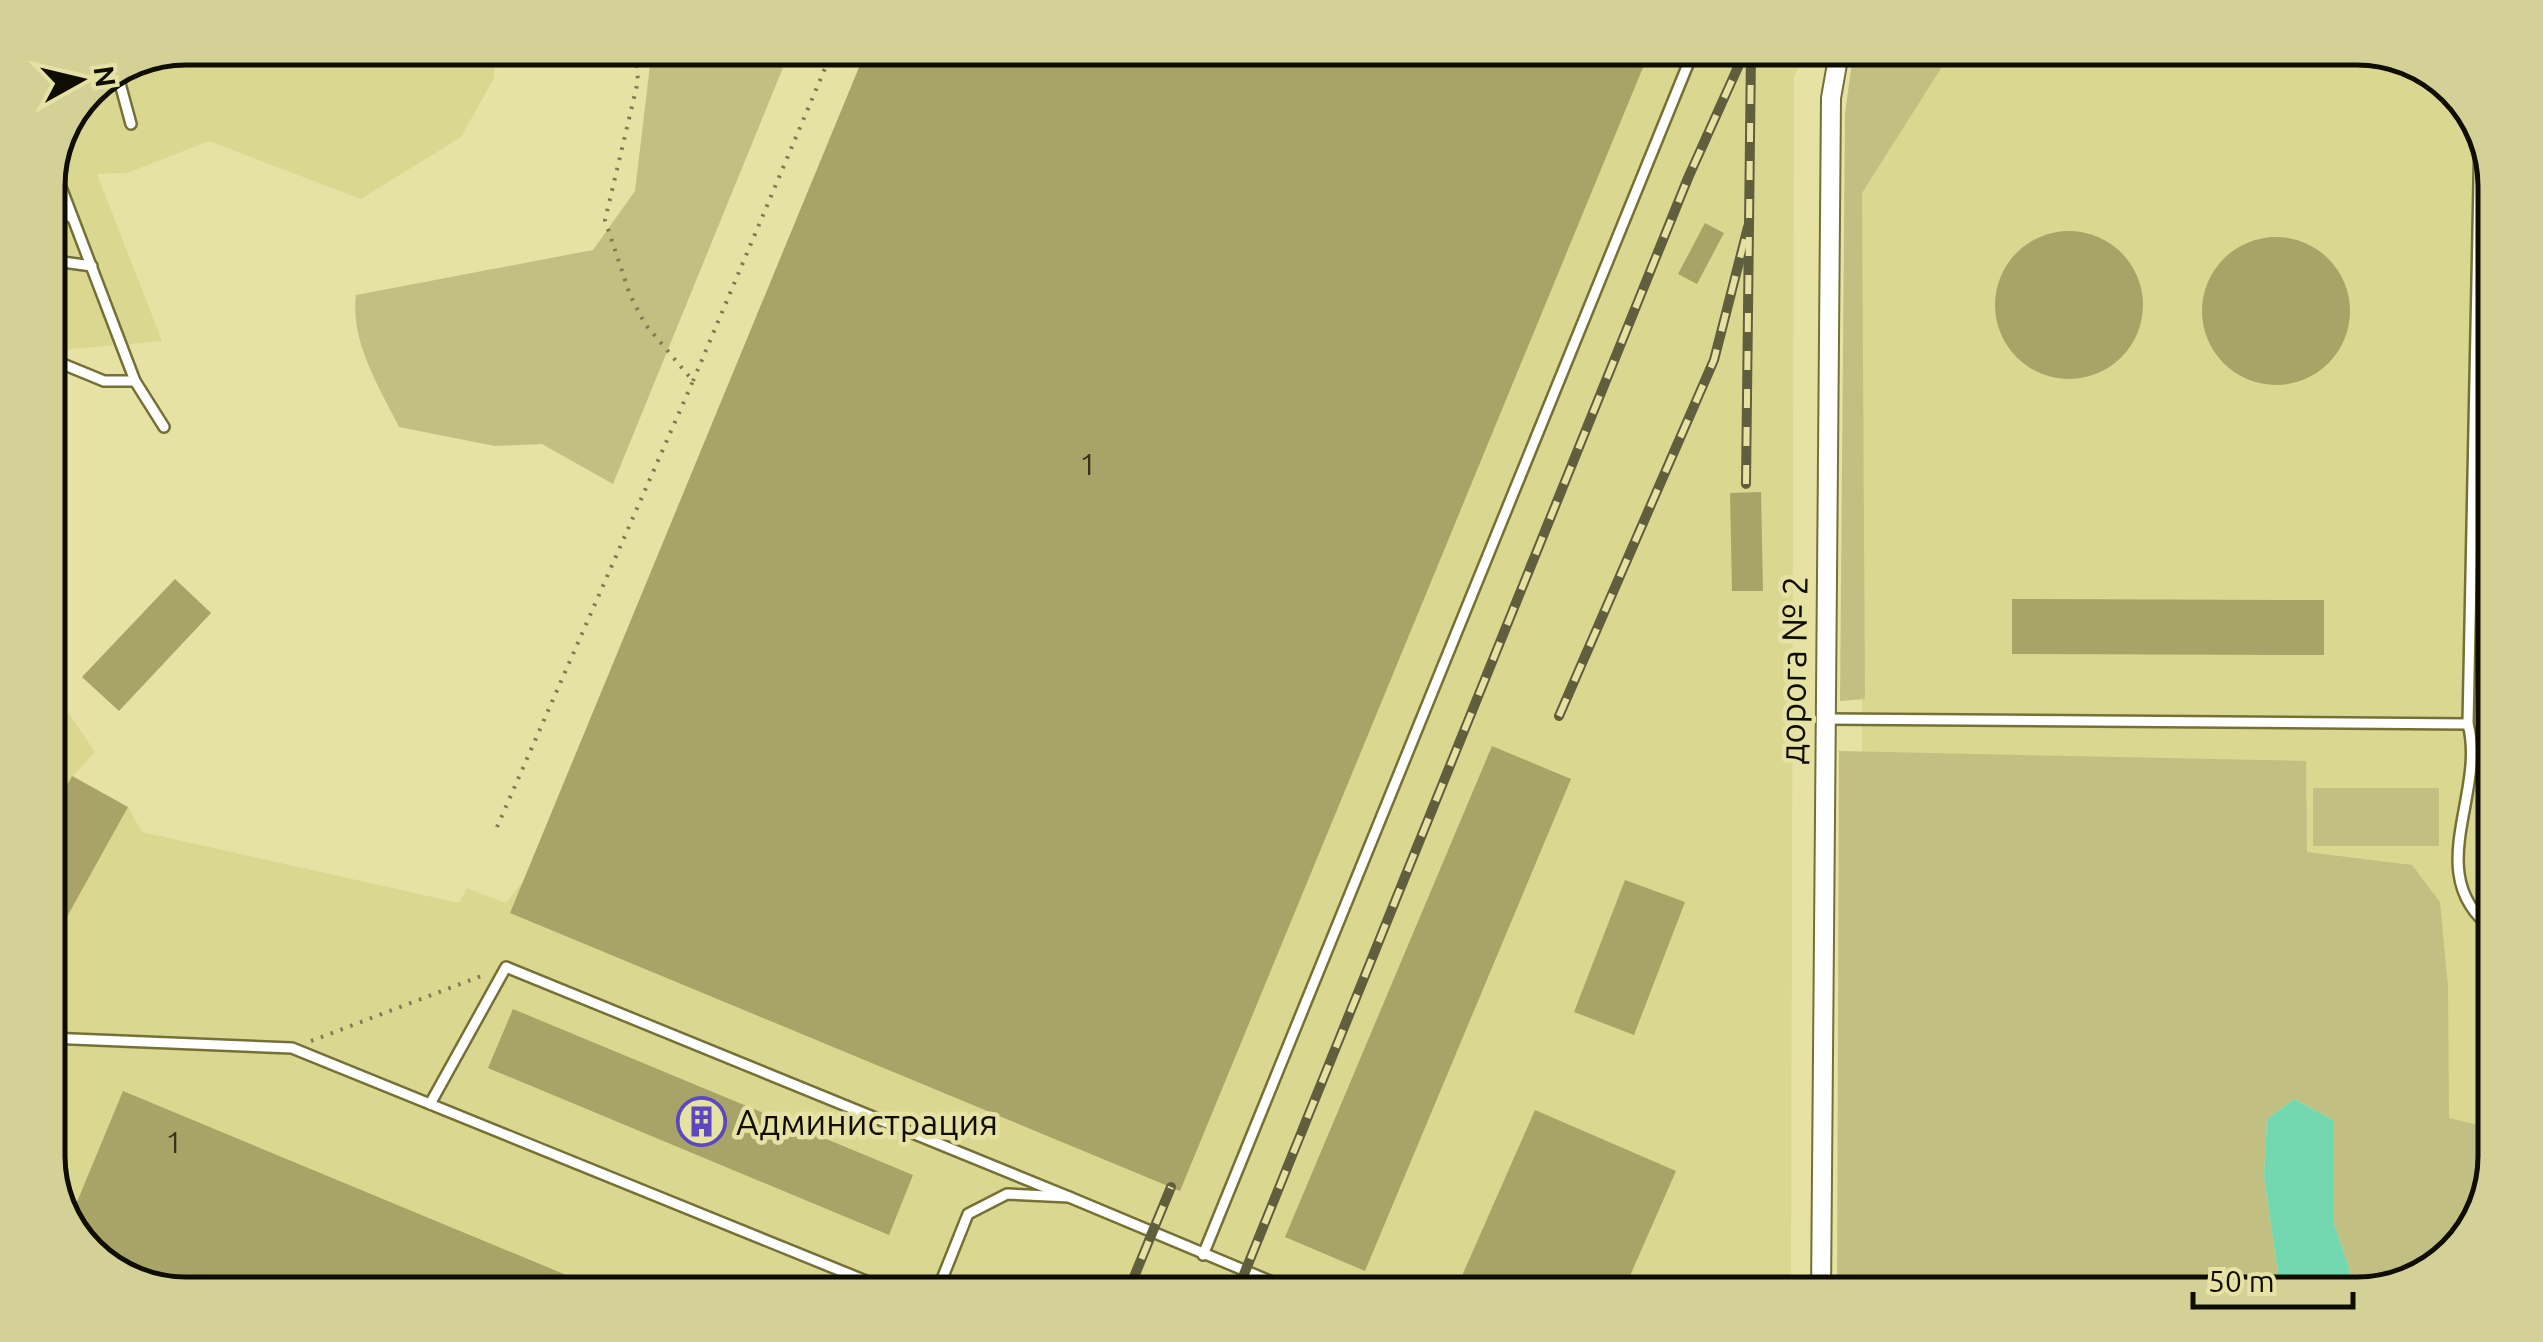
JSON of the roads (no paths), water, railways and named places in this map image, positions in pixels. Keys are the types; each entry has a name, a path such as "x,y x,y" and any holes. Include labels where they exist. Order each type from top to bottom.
{"street":[{"name":"дорога № 2","path":"1821,1277 1831,98 1837,65"}],"lane":[{"path":"1202,1255 1688,65"},
{"path":"65,196 135,380 164,427"},
{"path":"65,213 74,219"},
{"path":"2478,232 2468,724 2474,743 2460,832 2459,890 2478,917"},
{"path":"65,262 92,266"},
{"path":"65,365 104,381 135,380"},
{"path":"1825,719 2468,724"},
{"path":"430,1104 506,967 1257,1277"},
{"path":"65,1039 292,1048 856,1277"},
{"path":"943,1277 968,1214 1007,1194 1070,1198"}],"railway":[{"path":"1243,1277 1688,178 1739,65"},
{"path":"1746,484 1751,65"},
{"path":"1559,716 1714,360 1748,227"},
{"path":"1134,1277 1171,1187"}],"place":[{"name":"Администрация","path":"701,1122"}]}
